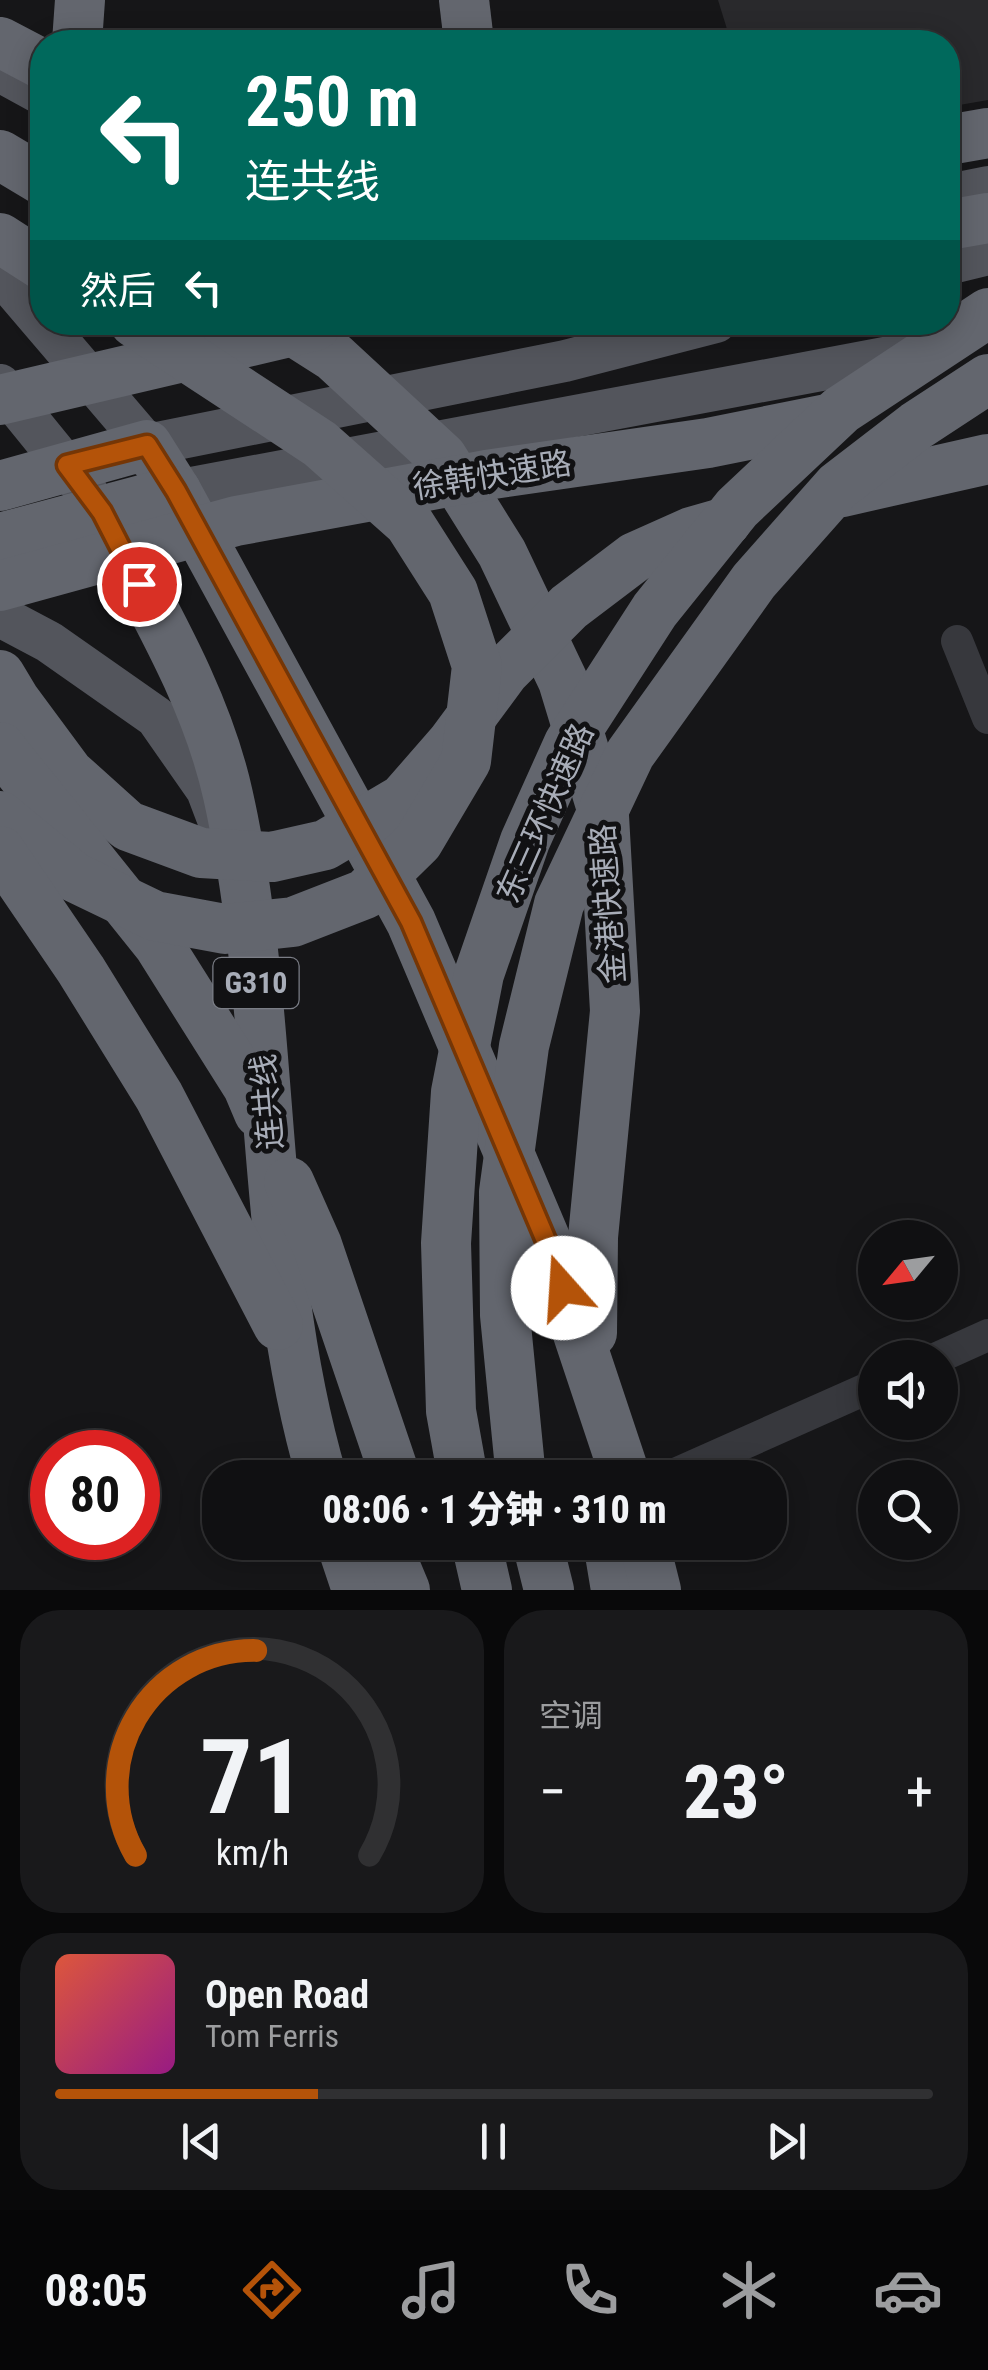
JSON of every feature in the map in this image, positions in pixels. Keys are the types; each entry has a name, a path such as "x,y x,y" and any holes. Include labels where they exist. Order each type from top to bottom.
{"highway":[{"path":"78,30 80,0"},
{"path":"464,0 468,30"},
{"path":"0,42 30,58"},
{"path":"960,138 988,133"},
{"path":"0,155 30,173"},
{"path":"960,224 988,218"},
{"path":"0,238 30,257"},
{"name":"东三环快速路","path":"960,331 988,312"},
{"path":"0,387 140,335"},
{"path":"0,816 74,877 154,916 225,929 293,922 365,894 418,842 466,761 477,666 452,592 409,523 320,444 154,335"},
{"name":"东三环快速路","path":"459,1460 450,1412 446,1243 456,1092 480,974 525,841 569,743 655,610 737,508 841,410 954,335"},
{"path":"0,400 332,340"},
{"name":"金港快速路","path":"332,340 442,457 502,553 562,681 604,816 615,1011 593,1237 593,1460"},
{"name":"东三环快速路","path":"519,1460 505,1315 504,1192 524,1046 559,904 630,754 754,581 838,486 916,426 988,379"},
{"name":"徐韩快速路","path":"0,586 236,520 486,474 708,442 988,387"},
{"path":"0,486 147,445 176,491 411,922 550,1250 620,1460"},
{"path":"0,675 69,773 128,826 201,853 272,856 326,844 403,800 505,671 568,607 635,556 691,532 787,503 988,459"},
{"path":"0,538 176,491"},
{"name":"连共线","path":"102,512 194,690 228,792 245,889 282,1252 304,1414 317,1460"},
{"path":"0,747 158,944 248,1087 317,1245 390,1460"},
{"path":"0,851 81,970 159,1096 345,1460"},
{"path":"348,1560 358,1590"},
{"path":"393,1560 406,1590"},
{"path":"423,1560 432,1590"},
{"path":"480,1560 487,1590"},
{"path":"542,1560 549,1590"},
{"path":"611,1560 616,1590"},
{"path":"648,1560 656,1590"}],"main road":[{"path":"0,71 30,87"},
{"path":"960,193 988,187"},
{"path":"960,261 988,254"},
{"path":"0,273 30,308"},
{"path":"53,335 147,445 564,361 665,335"},
{"path":"176,491 988,338"},
{"path":"0,387 67,465"},
{"name":"G310","path":"67,465 102,512"},
{"path":"0,616 50,642 156,717 207,790 245,889"}],"street":[{"path":"957,640 988,718"},
{"path":"958,1348 988,1335"},
{"path":"706,1460 858,1393"}],"building":[{"path":"718,0 988,0 988,100 960,105 960,30 727,30"}],"route":[{"path":"139,584 102,512 67,465 147,445 176,491 411,922 563,1288"}]}
